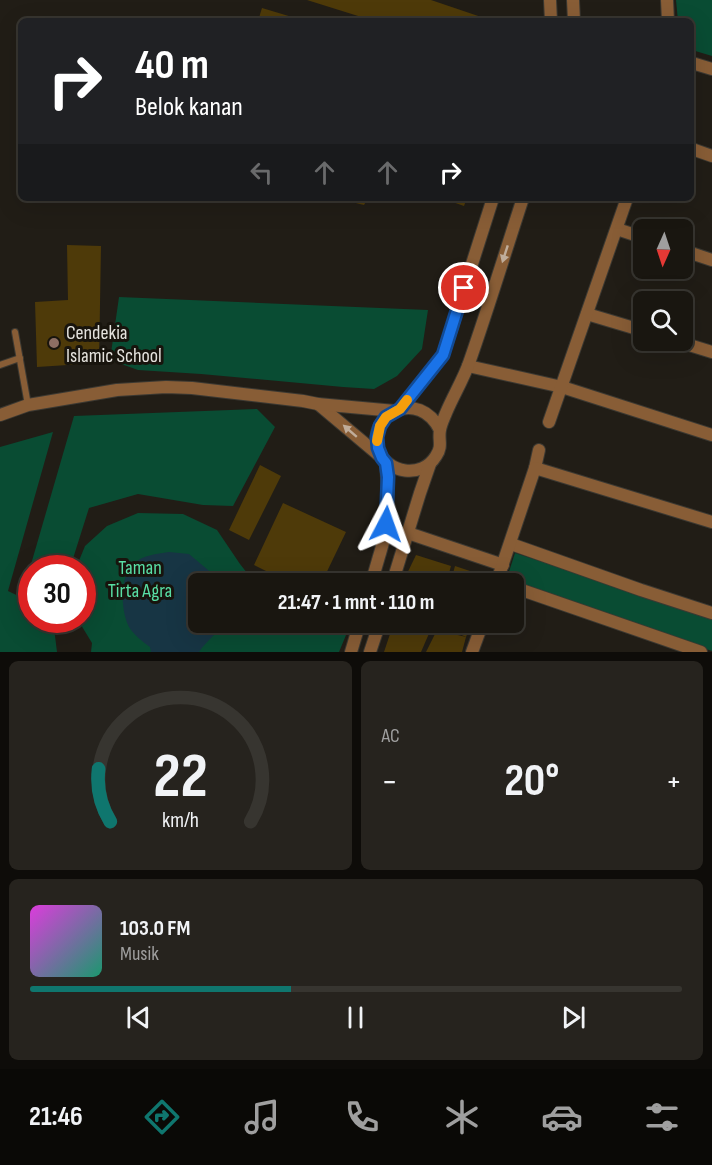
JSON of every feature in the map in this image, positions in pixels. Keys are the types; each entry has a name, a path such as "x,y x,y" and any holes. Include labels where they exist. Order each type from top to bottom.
{"street":[{"path":"550,0 551,18"},
{"path":"573,0 574,18"},
{"path":"667,0 668,18"},
{"path":"694,64 712,69"},
{"path":"694,150 712,156"},
{"path":"374,573 385,536 388,493 384,460 378,448 377,437 380,426 386,417 398,410 443,355 492,201"},
{"path":"395,573 430,464 441,445 440,430 452,397 468,366 522,201"},
{"path":"549,422 626,201"},
{"path":"617,230 633,235"},
{"path":"693,254 712,260"},
{"path":"587,314 633,328"},
{"path":"693,346 712,352"},
{"path":"468,366 562,387 712,435"},
{"path":"0,415 28,405 117,390 166,387 192,388 318,404 398,410 413,408 426,412 440,430"},
{"path":"318,404 400,471 416,471 430,464"},
{"path":"501,573 539,450"},
{"path":"535,468 712,522"},
{"path":"408,533 503,565"},
{"path":"511,544 712,613"},
{"path":"524,591 701,652"},
{"path":"351,652 357,633"},
{"path":"370,652 376,633"},
{"path":"472,652 479,633"}],"lane":[{"path":"15,332 28,405"},
{"path":"0,365 21,358"}],"green space":[{"path":"676,0 712,0 712,56 694,51 694,18 678,18"},
{"path":"119,297 428,310 422,349 397,376 374,389 138,370 110,360"},
{"path":"257,409 275,427 233,506 203,505 138,494 89,508 74,555 34,555 74,416"},
{"path":"53,432 8,591 18,596 18,633 55,633 57,652 0,652 0,447"},
{"name":"Taman Tirta Agra","path":"138,513 183,514 217,530 247,573 188,573 188,633 347,633 339,652 91,652 92,643 86,633 96,633 96,555 81,555 85,546 107,526"},
{"path":"515,553 712,617 712,651 524,587 524,573 509,573"}],"water":[{"path":"169,552 189,554 212,573 188,573 188,633 216,633 199,652 151,652 150,647 129,627 123,604 125,578 133,564 150,555"}],"building":[{"path":"307,0 431,0 484,18 364,18"},
{"path":"262,8 295,18 259,18"},
{"path":"347,201 366,201 364,205"},
{"path":"450,201 466,201 464,206"},
{"name":"Cendekia Islamic School","path":"67,245 101,246 99,363 37,367 35,302 68,300"},
{"path":"260,465 281,476 249,540 229,530"},
{"path":"283,503 346,532 326,573 270,573 254,565"},
{"path":"416,555 451,566 449,573 407,573"},
{"path":"455,566 476,573 453,573"},
{"path":"390,633 429,633 421,652 384,652"},
{"path":"436,633 449,633 466,637 462,652 426,652"}],"slow traffic":[{"path":"377,441 380,426 386,417 400,409 407,400"}],"place":[{"name":"Cendekia Islamic School","path":"54,343"}],"route":[{"path":"386,524 388,477 386,463 378,448 377,437 380,426 386,417 400,409 443,355 464,288"}]}
